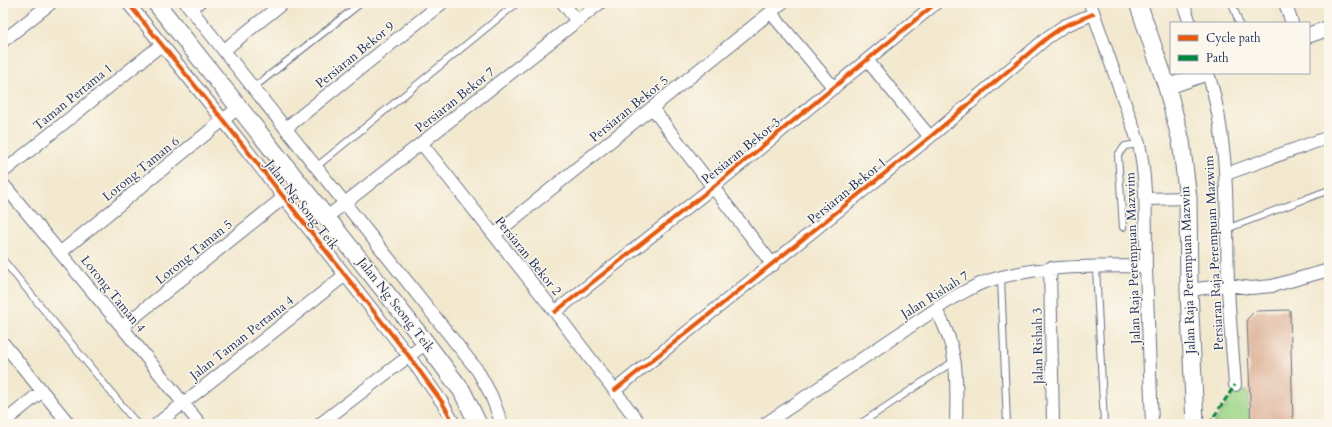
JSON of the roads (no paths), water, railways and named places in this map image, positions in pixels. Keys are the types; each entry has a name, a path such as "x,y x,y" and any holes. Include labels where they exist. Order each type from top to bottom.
{"main road":[{"name":"Jalan Ng Seong Teik","path":"156,3 426,343 462,391 478,424"},
{"name":"Jalan Raja Perempuan Mazwin","path":"1138,3 1166,87 1181,142 1188,198 1189,290 1195,424"}],"street":[{"path":"3,41 51,3"},
{"name":"Jalan Ng Song Teik","path":"128,3 223,120 408,355 442,402 454,424"},
{"path":"224,50 283,3"},
{"name":"Persiaran Bekor 9","path":"286,128 442,3"},
{"path":"563,3 577,21"},
{"name":"Persiaran Bekor 7","path":"327,217 600,3"},
{"name":"Persiaran Bekor 5","path":"494,236 782,3"},
{"name":"Persiaran Bekor 3","path":"556,312 713,187 936,3"},
{"path":"1183,3 1190,22"},
{"path":"1285,3 1292,22"},
{"name":"Jalan Ng Seong Teik","path":"190,7 478,371 491,395 502,424"},
{"name":"Persiaran Bekor 1","path":"615,390 773,265 930,137 1048,37 1092,8"},
{"name":"Jalan Raja Perempuan Mazwim","path":"1092,8 1139,144 1144,166 1152,424"},
{"path":"770,12 834,88"},
{"path":"1310,35 1329,28"},
{"name":"Taman Pertama 1","path":"3,172 161,45"},
{"path":"867,60 930,137"},
{"path":"1166,87 1204,74"},
{"name":"Persiaran Raja Perempuan Mazwim","path":"1207,74 1212,88 1226,174 1229,228 1228,285 1235,386"},
{"name":"Lorong Taman 6","path":"61,252 239,108"},
{"path":"652,108 773,265"},
{"path":"1226,174 1329,137"},
{"name":"Persiaran Bekor 2","path":"422,144 556,312 640,424"},
{"name":"Lorong Taman 4","path":"3,184 61,252 200,424"},
{"name":"Lorong Taman 5","path":"122,327 283,198"},
{"path":"1146,199 1188,198"},
{"name":"Jalan Rishah 7","path":"765,424 954,297 981,284 1001,278 1050,268 1146,266"},
{"name":"Jalan Rishah 3","path":"1050,268 1054,424"},
{"path":"1189,290 1228,285 1251,288 1272,286 1328,272"},
{"name":"Jalan Taman Pertama 4","path":"157,424 345,275"},
{"path":"936,310 948,334 956,360 956,424"},
{"path":"3,342 69,424"},
{"path":"320,424 408,355 426,343"},
{"path":"3,423 42,391"}],"lane":[{"path":"190,7 203,3"},
{"path":"254,88 361,3"},
{"path":"316,166 518,3"},
{"path":"1232,3 1239,22"},
{"path":"1123,227 1118,155 1125,146 1139,144"},
{"path":"1229,228 1329,190"},
{"path":"3,260 137,424"},
{"path":"1096,266 1104,424"},
{"path":"1001,278 1007,424"},
{"path":"860,424 956,360"}]}
